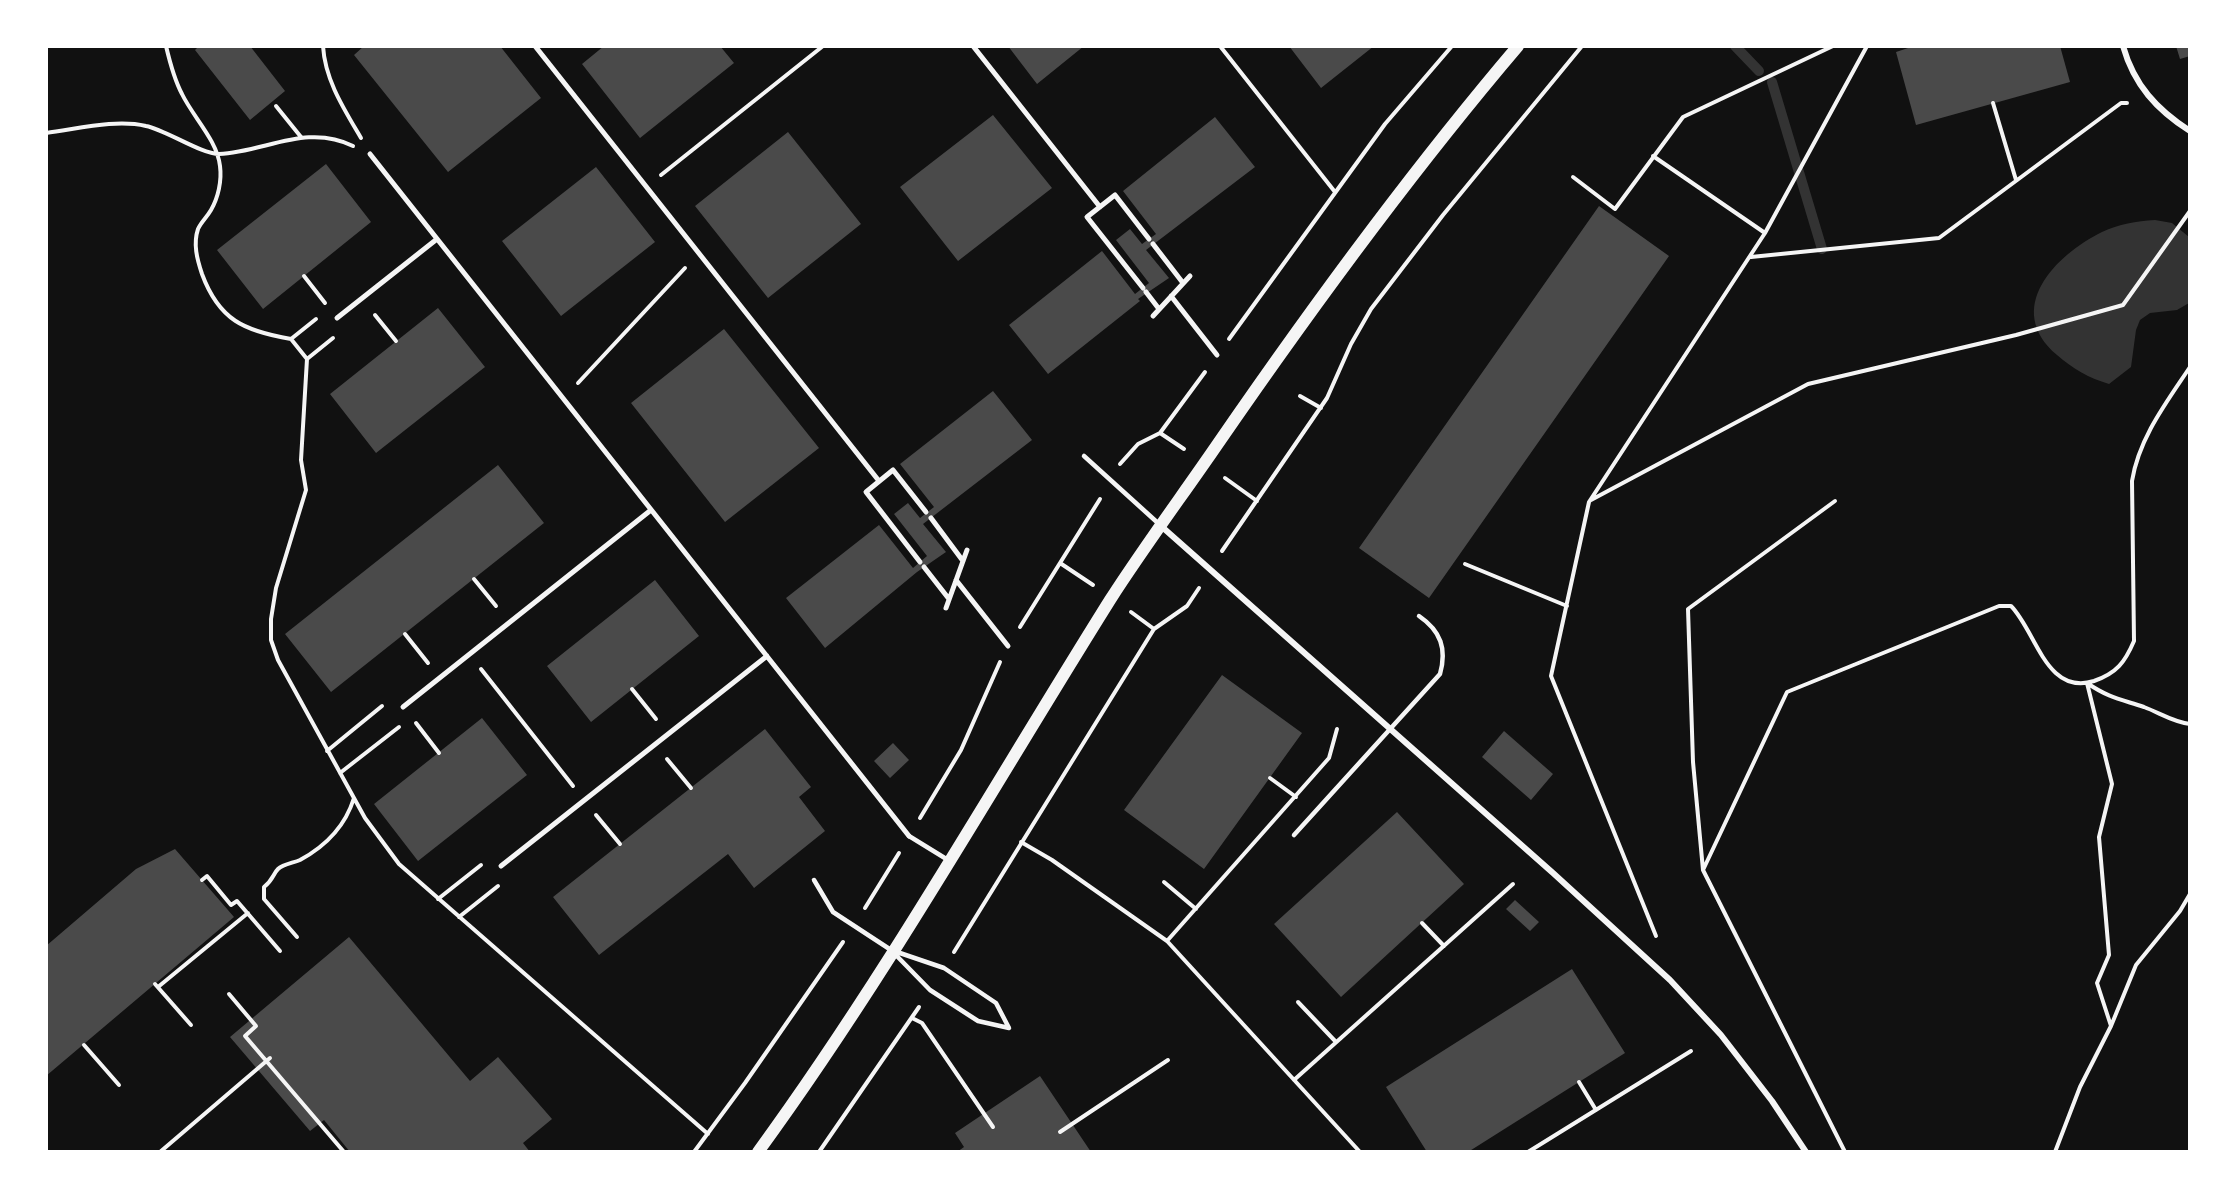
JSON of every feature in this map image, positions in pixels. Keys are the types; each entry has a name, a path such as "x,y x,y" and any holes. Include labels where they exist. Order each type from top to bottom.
{"main road":[{"path":"758,1152 815,1073 950,861 1111,599 1161,526 1321,295 1412,176 1518,46"}],"street":[{"path":"535,46 879,481"},
{"path":"973,46 1100,207"},
{"path":"2123,46 2143,91 2164,113 2190,131"},
{"path":"370,154 909,836"},
{"path":"1159,309 1087,217 1115,195 1183,283"},
{"path":"337,318 437,239"},
{"path":"1153,316 1190,276"},
{"path":"1171,296 1217,355"},
{"path":"949,599 866,492 893,470 963,561"},
{"path":"403,707 651,510"},
{"path":"1161,526 1670,980 1721,1035 1772,1101 1806,1152"},
{"path":"946,608 968,550"},
{"path":"956,580 1008,645"},
{"path":"501,866 767,656"}],"lane":[{"path":"1084,456 1161,526"},
{"path":"1294,834 1440,674 1443,647 1438,634 1419,615"},
{"path":"909,836 950,861"},
{"path":"814,880 833,912 891,951 930,990 978,1021 1009,1028 996,1003 944,968 891,951"}],"path":[{"path":"166,46 171,68 182,94 217,154 220,166 218,195 199,228 195,243 208,290 221,310 235,322 258,334 291,339 307,359 301,460 306,490 276,588 271,619 271,640 286,677 354,798 388,852 438,899 708,1134"},
{"path":"323,46 325,64 333,87 370,154"},
{"path":"646,187 823,46"},
{"path":"1220,46 1335,192"},
{"path":"1123,459 1138,444 1160,433 1385,124 1452,46"},
{"path":"1222,552 1321,408 1371,309 1471,180 1582,46"},
{"path":"1573,177 1615,209 1683,117 1833,46"},
{"path":"1657,939 1551,676 1589,502 1765,233 1867,46"},
{"path":"1750,257 1939,238 2121,103 2132,102"},
{"path":"1994,104 2016,180"},
{"path":"276,106 301,137"},
{"path":"46,133 116,124 147,126 217,154 301,137 331,138 370,154"},
{"path":"1653,156 1765,233"},
{"path":"1589,502 1808,384 2033,331 2124,305 2189,213"},
{"path":"563,399 699,253"},
{"path":"304,276 329,308"},
{"path":"362,298 396,341"},
{"path":"1703,870 1787,692 1999,606 2011,606 2021,616 2042,657 2055,673 2070,682 2087,683 2109,676 2124,664 2134,640 2132,481 2136,459 2151,426 2190,367"},
{"path":"1300,396 1321,408"},
{"path":"1160,433 1179,446"},
{"path":"1238,487 1257,501"},
{"path":"870,900 961,750 1008,645 1100,498"},
{"path":"1835,501 1688,609 1693,762 1703,870 1845,1152"},
{"path":"1060,563 1079,576"},
{"path":"1465,564 1567,606"},
{"path":"474,579 509,623"},
{"path":"956,949 1154,629 1182,610 1197,592"},
{"path":"1136,616 1154,629"},
{"path":"405,634 440,678"},
{"path":"469,654 620,844"},
{"path":"2087,683 2108,697 2145,708 2180,723 2190,724"},
{"path":"2087,683 2112,783 2099,837 2109,955 2097,983 2111,1026"},
{"path":"632,689 668,734"},
{"path":"327,751 395,696 439,753"},
{"path":"340,773 411,717"},
{"path":"1167,941 1329,758 1337,729"},
{"path":"656,744 691,788"},
{"path":"1270,778 1296,796"},
{"path":"297,937 264,899 264,887 275,877 280,867 298,861 332,838 348,817 354,798"},
{"path":"1021,842 1052,860 1167,941 1360,1152"},
{"path":"438,899 493,856 509,877 459,917"},
{"path":"202,880 207,876 231,905 237,901 280,951"},
{"path":"1164,882 1196,909"},
{"path":"1294,1080 1514,884"},
{"path":"2055,1152 2080,1087 2111,1026 2136,965 2180,911 2190,894"},
{"path":"191,1025 156,986 248,913"},
{"path":"1422,923 1444,946"},
{"path":"694,1152 838,951"},
{"path":"229,994 256,1026 245,1036 268,1060 344,1152"},
{"path":"1298,1002 1336,1042"},
{"path":"819,1152 913,1016 922,1023 993,1127"},
{"path":"84,1044 119,1086"},
{"path":"1528,1152 1691,1051"},
{"path":"160,1152 268,1060"},
{"path":"1060,1132 1168,1060"},
{"path":"1579,1082 1596,1110"}],"shaded area":[{"path":"2155,220 2172,223 2189,237 2189,303 2177,310 2150,313 2140,320 2136,330 2131,367 2109,384 2069,365 2057,355 2042,337 2035,320 2035,302 2042,285 2053,269 2084,242 2115,227"}],"building":[{"path":"199,46 250,46 285,91 250,120 195,50"},
{"path":"364,46 500,46 541,98 448,172 354,55"},
{"path":"604,46 720,46 734,63 640,138 582,64"},
{"path":"1008,46 1084,46 1037,84"},
{"path":"1289,46 1374,46 1321,88"},
{"path":"1914,46 2060,46 2070,82 1916,125 1896,52"},
{"path":"2176,46 2190,46 2190,56 2180,59"},
{"path":"993,115 1052,188 958,261 900,187"},
{"path":"1215,117 1255,167 1146,250 1169,278 1138,299 1140,301 1048,374 1009,325 1102,251 1135,294 1149,283 1116,240 1130,229 1142,244 1156,234 1123,191"},
{"path":"788,132 861,224 768,298 695,206"},
{"path":"326,164 371,222 263,309 217,250"},
{"path":"596,167 655,242 561,316 502,241"},
{"path":"1599,206 1669,256 1429,598 1359,548"},
{"path":"438,308 485,367 376,453 330,394"},
{"path":"724,329 819,448 725,522 631,403"},
{"path":"993,391 1032,440 923,524 946,552 917,572 825,648 786,598 879,525 913,568 927,556 894,514 908,503 920,518 934,507 900,464"},
{"path":"498,465 544,523 331,692 285,634"},
{"path":"655,580 699,636 591,722 547,666"},
{"path":"1222,675 1302,733 1204,869 1124,810"},
{"path":"482,718 527,775 418,861 374,804"},
{"path":"765,729 811,787 799,797 825,831 754,888 728,854 599,955 553,897"},
{"path":"1504,731 1553,774 1531,800 1482,757"},
{"path":"893,743 909,760 890,778 874,761"},
{"path":"1397,812 1464,884 1341,997 1274,924"},
{"path":"175,849 234,917 46,1076 46,946 136,869"},
{"path":"1515,900 1539,922 1530,931 1506,909"},
{"path":"349,937 470,1081 498,1057 552,1119 523,1143 530,1152 350,1152 324,1120 310,1131 230,1037"},
{"path":"1572,969 1625,1053 1468,1152 1427,1152 1386,1087"},
{"path":"1040,1076 1091,1152 957,1152 964,1147 955,1133"}],"waterway":[{"path":"1735,46 1759,71"},
{"path":"1772,82 1822,249"}]}
